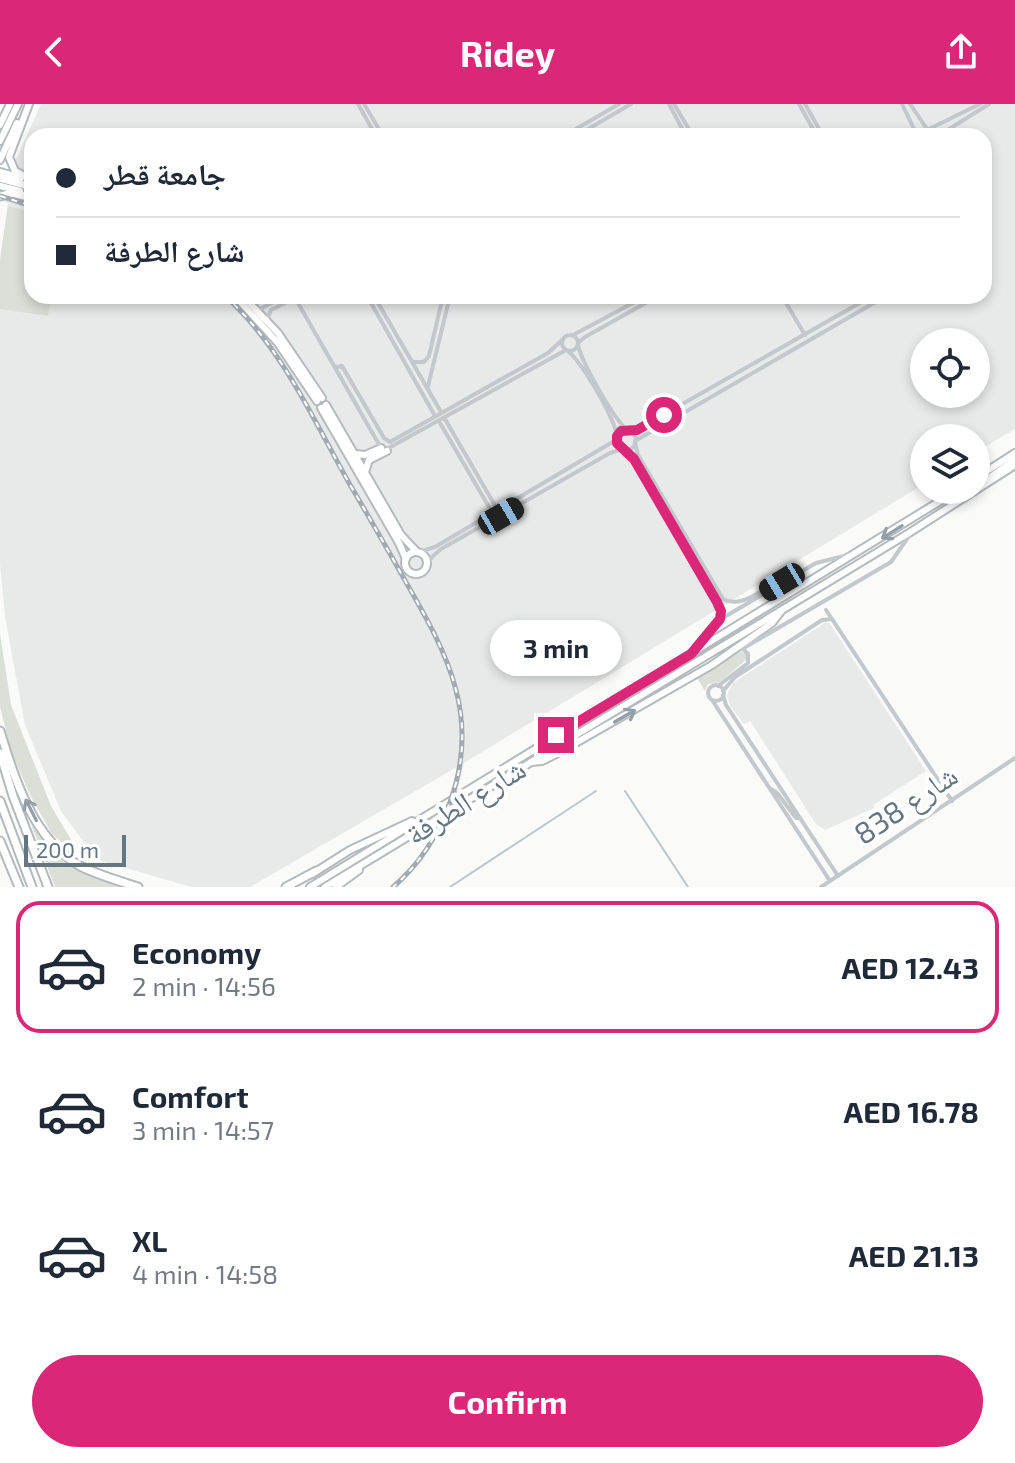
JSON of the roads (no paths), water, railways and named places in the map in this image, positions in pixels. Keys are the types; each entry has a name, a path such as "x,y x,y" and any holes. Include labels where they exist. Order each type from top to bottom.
{"highway":[{"path":"0,175 24,181"},
{"path":"0,196 13,193 24,195"},
{"path":"0,731 24,798 46,837 79,865 137,887"},
{"path":"0,753 48,887"},
{"path":"0,801 32,887"},
{"path":"0,841 19,887"},
{"path":"289,887 316,871"}],"main road":[{"path":"0,125 10,104"},
{"path":"0,141 18,104"},
{"path":"0,160 28,104"},
{"path":"24,177 15,171 9,157 28,104"},
{"path":"0,186 24,194"},
{"path":"242,304 278,343 322,403 403,539 426,557 428,564 424,572 414,574 406,568 406,559 399,543 322,403 302,365 252,304"},
{"path":"355,454 365,455 384,449"},
{"path":"365,472 369,460 384,449"},
{"path":"990,469 1015,453"},
{"path":"990,478 1015,462"},
{"name":"شارع الطرفة","path":"990,480 1015,462"},
{"name":"شارع الطرفة","path":"310,887 936,504"},
{"name":"شارع الطرفة","path":"325,887 955,504"},
{"path":"406,559 418,552"},
{"path":"531,762 542,761 560,752 733,651 772,623 782,609"},
{"path":"316,871 385,832 419,818"},
{"path":"336,887 380,855"}],"street":[{"path":"358,104 374,127"},
{"path":"364,104 374,127"},
{"path":"578,128 619,104"},
{"path":"590,128 631,104"},
{"path":"671,104 682,128"},
{"path":"671,104 688,128"},
{"path":"802,104 816,128"},
{"path":"902,104 913,128"},
{"path":"910,104 927,128"},
{"path":"947,128 980,104"},
{"path":"973,110 989,104"},
{"path":"931,128 963,116"},
{"path":"258,310 270,304"},
{"path":"267,321 271,310 283,304"},
{"path":"300,304 384,449 420,433 567,350 575,350 585,337 644,304"},
{"path":"372,304 497,515"},
{"path":"379,304 442,413 442,420"},
{"path":"412,362 424,362 428,358 441,304"},
{"path":"428,389 448,304"},
{"path":"336,367 342,366 386,441 393,441 548,353 567,335 573,335 631,304"},
{"path":"787,304 807,337"},
{"path":"418,552 444,544 610,453 631,448 635,442 752,373 859,304"},
{"path":"497,515 616,438 621,431 640,429 749,366 871,304"},
{"path":"573,335 581,356 629,431 638,455 719,593 728,601 737,603 782,582"},
{"path":"562,340 613,423 616,438 634,459 713,596 721,611 719,620"},
{"path":"749,366 752,373"},
{"path":"416,427 420,433"},
{"path":"733,651 742,649 891,562 913,531"},
{"path":"428,564 444,544"},
{"name":"شارع الطرفة","path":"691,654 719,620 816,563 865,549"},
{"path":"688,553 694,550"},
{"path":"695,564 700,561"},
{"path":"705,582 711,579"},
{"path":"713,596 719,593"},
{"path":"825,599 826,610 952,801"},
{"path":"822,620 826,610"},
{"path":"712,700 720,700 735,677 822,620 829,618 834,621"},
{"path":"742,649 748,654 748,663 709,690 709,695 830,881"},
{"path":"718,686 726,705 838,876"},
{"name":"شارع 838","path":"821,887 1015,758"},
{"path":"769,789 778,794 796,818 800,818"},
{"path":"808,848 816,843"}],"waterway":[{"path":"450,887 596,791"},
{"path":"625,791 688,887"}],"railway":[{"path":"0,196 24,204"},
{"path":"233,304 263,337 294,384 422,610 456,688 462,742 459,771 450,802 427,849 393,887"}]}
